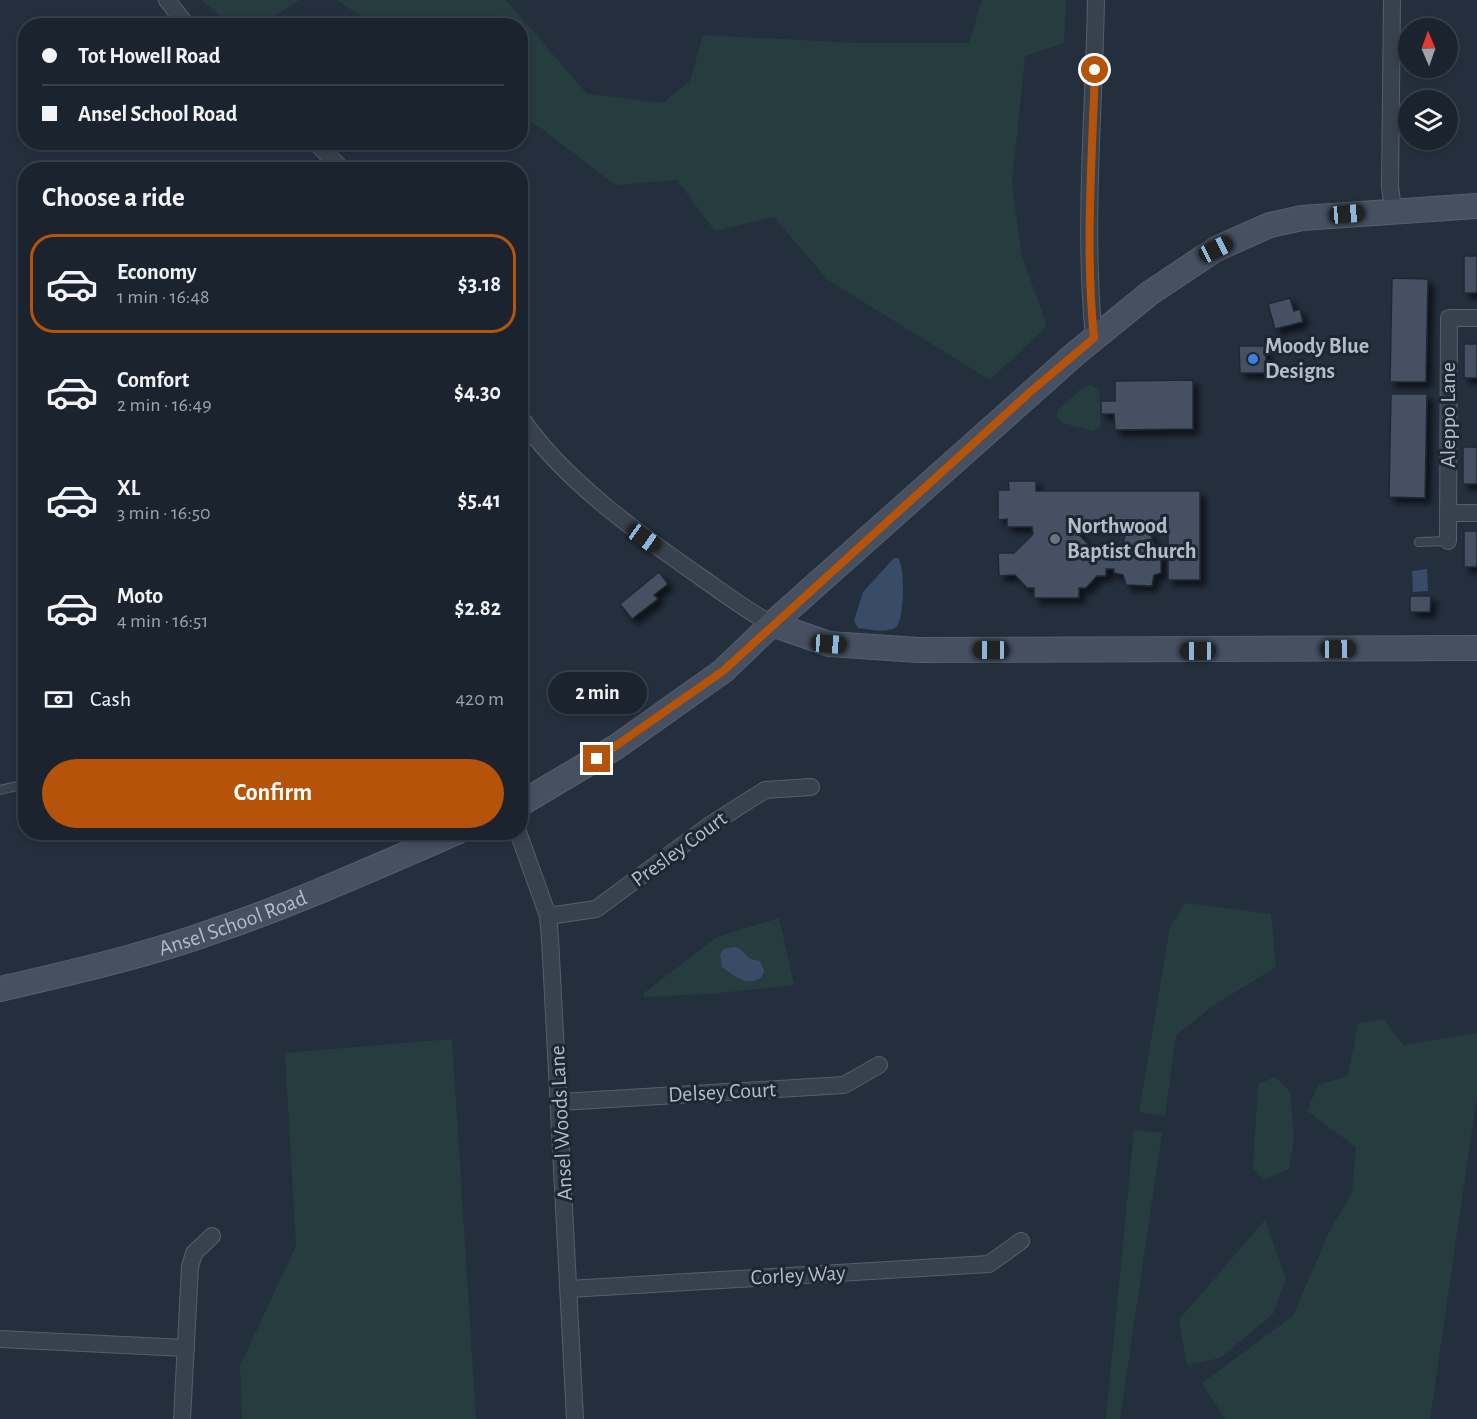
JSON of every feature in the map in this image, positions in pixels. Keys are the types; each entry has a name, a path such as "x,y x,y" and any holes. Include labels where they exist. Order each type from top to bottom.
{"street":[{"path":"167,0 181,18"},
{"path":"1094,338 1090,303 1090,235 1096,0"},
{"path":"1392,0 1390,186 1393,210"},
{"path":"323,150 335,162"},
{"path":"528,799 616,747 723,671 772,624 1094,338 1179,272 1246,234 1302,218 1477,206"},
{"name":"Aleppo Lane","path":"1448,541 1449,318 1477,318"},
{"path":"528,426 566,468 644,538 746,610 772,624 829,644 918,650 1477,648"},
{"path":"1448,513 1477,513"},
{"name":"Presley Court","path":"548,916 596,909 710,825 765,790 811,787"},
{"name":"Ansel School Road","path":"0,989 119,960 218,930 299,900 438,840"},
{"name":"Ansel Woods Lane","path":"521,840 548,916 561,1102 575,1419"},
{"name":"Delsey Court","path":"561,1102 844,1085 879,1065"},
{"path":"182,1419 191,1259 212,1236"},
{"name":"Corley Way","path":"569,1289 989,1264 1021,1241"},
{"path":"0,1339 186,1348"}],"lane":[{"path":"1419,542 1448,541"},
{"path":"0,790 18,786"}],"green space":[{"path":"202,0 300,0 271,18 222,18"},
{"path":"336,0 506,0 522,18 365,18"},
{"path":"982,0 1066,0 1064,43 1025,56 1012,183 1021,253 1047,326 990,380 828,280 774,217 715,231 677,180 615,185 541,128 528,121 528,26 587,94 663,103 690,81 703,35 857,43 969,43"},
{"path":"1091,385 1099,390 1101,425 1093,431 1063,423 1057,417 1057,411 1082,388"},
{"path":"1186,903 1271,914 1276,967 1217,1003 1176,1035 1165,1116 1139,1112 1170,926"},
{"path":"779,918 794,985 710,994 644,997 644,993 717,937"},
{"path":"1384,1019 1403,1045 1477,1033 1477,1096 1430,1419 1225,1419 1202,1383 1293,1316 1329,1232 1352,1193 1356,1147 1307,1111 1318,1085 1348,1076 1358,1023"},
{"path":"452,1039 476,1419 242,1419 240,1366 296,1246 285,1053"},
{"path":"1275,1077 1290,1092 1294,1139 1289,1169 1264,1180 1253,1168 1258,1084"},
{"path":"1134,1130 1162,1133 1120,1419 1106,1419"},
{"path":"1265,1220 1286,1279 1273,1314 1220,1358 1187,1365 1179,1320"}],"water":[{"path":"894,558 898,558 900,563 903,582 899,622 896,627 888,630 858,628 854,621 863,592"},
{"path":"1427,569 1428,591 1413,592 1412,571"},
{"path":"739,948 750,959 760,961 764,971 761,978 745,981 722,967 720,954 724,949"}],"building":[{"path":"1464,256 1477,256 1477,293 1464,293"},
{"path":"1392,278 1428,279 1426,382 1390,382"},
{"path":"1290,298 1294,311 1300,309 1303,322 1275,329 1268,304"},
{"path":"1464,344 1477,344 1477,378 1464,378"},
{"name":"Moody Blue Designs","path":"1239,346 1266,346 1266,373 1240,373"},
{"path":"1193,380 1193,429 1115,430 1114,414 1101,414 1101,401 1115,401 1115,381"},
{"path":"1391,394 1427,394 1425,498 1389,497"},
{"path":"1463,447 1477,447 1477,484 1463,484"},
{"name":"Northwood Baptist Church","path":"1008,481 1036,481 1036,491 1200,491 1200,580 1168,580 1168,522 1078,522 1079,535 1098,554 1106,553 1107,559 1114,559 1114,545 1123,545 1126,531 1150,532 1154,544 1161,546 1161,573 1154,575 1152,586 1126,585 1123,575 1114,573 1114,569 1106,569 1106,576 1097,576 1086,588 1079,588 1079,598 1034,598 1034,588 1027,588 1015,575 999,576 998,553 1014,553 1033,534 1032,527 1007,527 1007,519 998,520 998,490 1009,490"},
{"path":"1464,531 1477,531 1477,567 1464,567"},
{"path":"659,572 668,584 654,595 658,599 632,619 620,604"},
{"path":"1410,596 1431,596 1430,612 1410,612"}],"place":[{"name":"Moody Blue Designs","path":"1253,359"},
{"name":"Northwood Baptist Church","path":"1055,539"}],"route":[{"path":"597,759 723,671 772,624 922,492 1029,393 1094,338 1090,303 1090,235 1095,70"}]}
